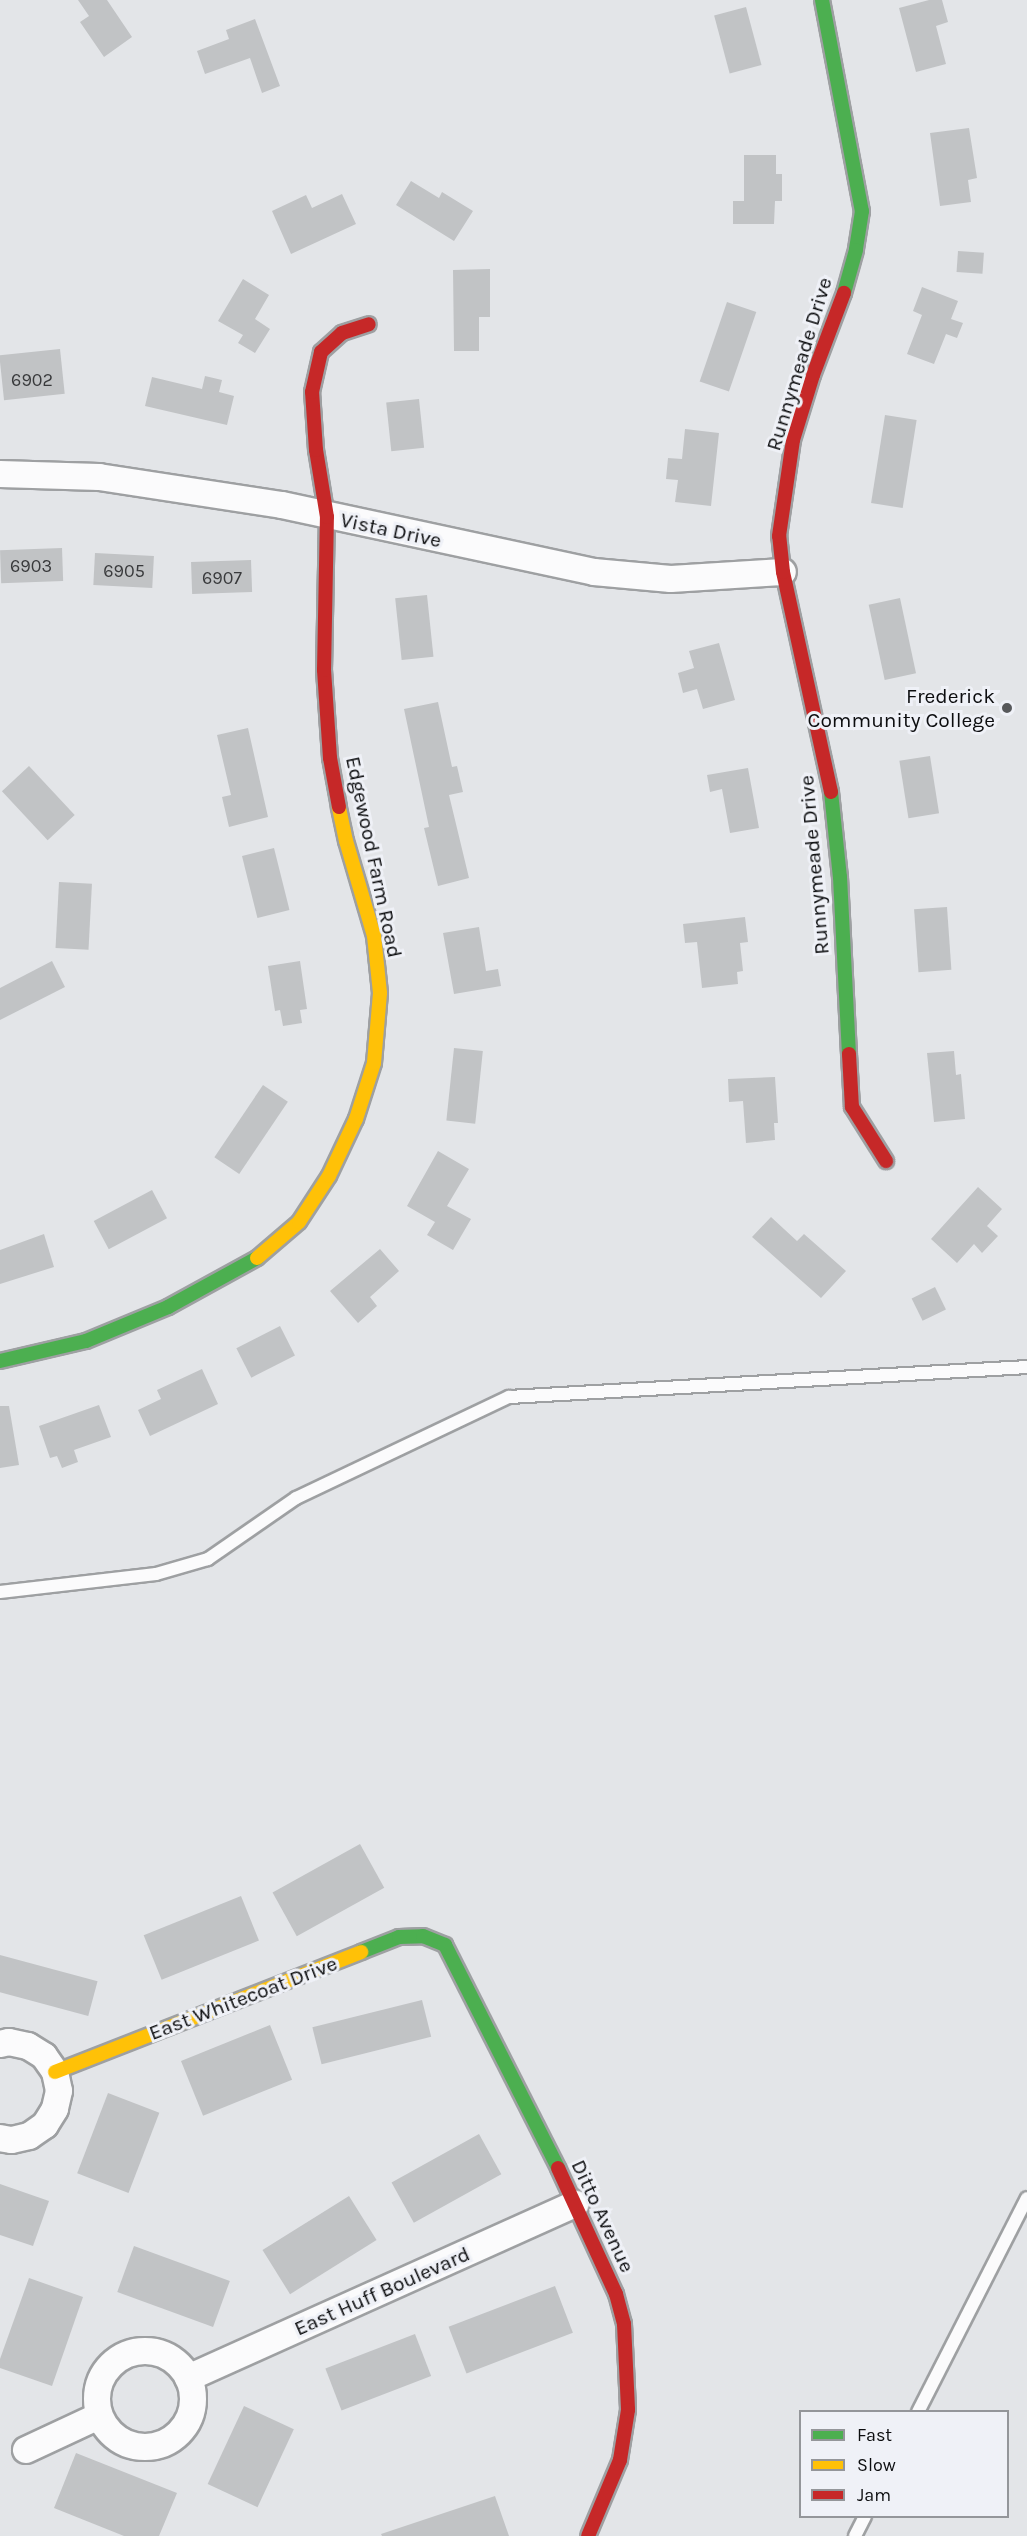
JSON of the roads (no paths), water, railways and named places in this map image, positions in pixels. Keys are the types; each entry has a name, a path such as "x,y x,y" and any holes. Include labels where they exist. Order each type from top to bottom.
{"street":[{"name":"Runnymeade Drive","path":"822,0 862,211 856,250 840,306 813,375 793,440 779,536 783,572 829,775 840,877 852,1107 886,1161"},
{"name":"Edgewood Farm Road","path":"0,1361 86,1341 168,1307 256,1259 299,1222 329,1176 356,1119 374,1063 380,993 374,936 346,841 330,758 324,670 327,517 316,450 312,392 321,352 342,333 369,324"},
{"name":"Vista Drive","path":"0,474 99,477 282,505 327,517 594,572 671,579 783,572"},
{"name":"East Whitecoat Drive","path":"55,2072 399,1937 411,1935 433,1937"},
{"name":"Ditto Avenue","path":"433,1937 446,1945 576,2204 616,2294 624,2324 628,2368 628,2410 620,2460 588,2536"},
{"path":"0,2044 9,2042 28,2046 44,2056 55,2072 59,2091 55,2109 45,2125 29,2136 11,2140 0,2138"},
{"name":"East Huff Boulevard","path":"188,2378 576,2204"},
{"path":"143,2351 161,2354 177,2363 188,2378 193,2395 191,2412 184,2427 171,2439 155,2446 138,2447 122,2442 108,2431 99,2416 96,2398 100,2380 111,2365 126,2355 143,2351"},
{"path":"26,2450 99,2416"}],"lane":[{"path":"0,1592 156,1574 208,1559 296,1498 508,1397 1027,1367"},
{"path":"919,2410 1027,2198"},
{"path":"855,2536 864,2518"}],"place":[{"name":"Frederick Community College","path":"1007,708"}]}
